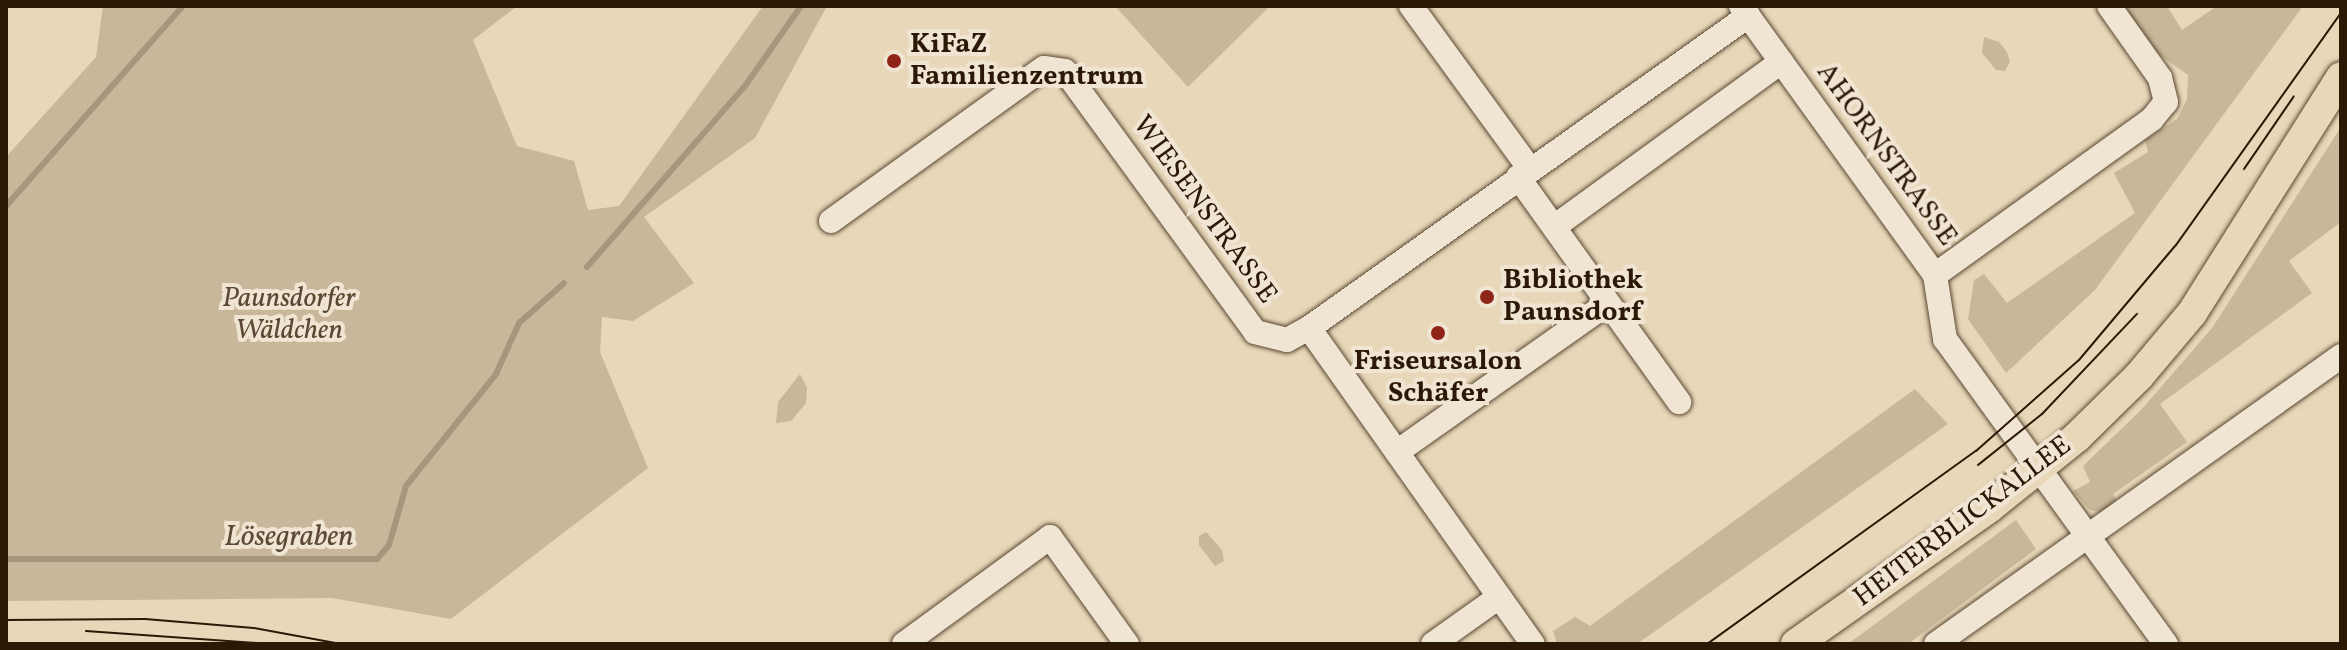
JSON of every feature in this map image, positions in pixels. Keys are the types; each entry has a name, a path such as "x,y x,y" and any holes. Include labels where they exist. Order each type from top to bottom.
{"main road":[{"name":"HEITERBLICKALLEE","path":"1796,644 2038,469 2139,376 2192,313 2341,77"}],"street":[{"path":"1411,6 1524,173 1554,227 1679,402"},
{"path":"1935,275 2152,119 2166,102 2160,78 2109,6"},
{"path":"1533,644 1309,328 1744,11"},
{"name":"AHORNSTRASSE","path":"1744,11 1935,275 1945,339 2166,644"},
{"path":"1554,227 1781,62"},
{"name":"WIESENSTRASSE","path":"831,221 1044,68 1056,66 1065,71 1255,332 1287,340 1309,328"},
{"path":"1397,452 1608,303"},
{"path":"1936,644 2341,356"},
{"path":"904,644 1050,537 1127,644"},
{"path":"1433,644 1499,597"}],"green space":[{"name":"Paunsdorfer Wäldchen","path":"103,6 517,6 473,40 517,146 574,161 588,210 619,206 763,6 827,6 755,138 644,217 694,283 633,321 602,317 600,352 648,468 451,619 332,598 6,601 6,157 96,57"},
{"path":"1115,6 1270,6 1188,87"},
{"path":"2125,6 2167,6 2182,30 2217,6 2303,6 2095,290 2006,373 1968,319 1974,280 1984,274 2007,303 2135,213 2114,173 2148,152 2145,140 2177,119 2187,99 2188,75 2148,47"},
{"path":"1984,37 1999,42 2007,52 2010,62 2005,71 1996,70 1982,53"},
{"path":"2341,127 2341,222 2289,261 2312,293 2160,404 2187,442 2113,494 2119,505 2101,512 2090,510 2073,491 2090,482 2083,466 2142,409 2212,328"},
{"path":"800,374 807,388 806,403 791,421 776,423 778,402"},
{"path":"1915,389 1948,424 1637,644 1557,644 1553,631 1575,617 1590,626"},
{"path":"2016,520 2036,549 1908,644 1848,644"},
{"path":"1206,532 1222,550 1224,561 1215,566 1199,545 1199,536"}],"waterway":[{"path":"6,206 183,6"},
{"name":"Lösegraben","path":"587,267 745,86 801,6"},
{"name":"Lösegraben","path":"6,559 377,559 389,545 406,486 496,374 519,323 564,283"}],"tram line":[{"path":"1707,644 1976,451 2079,360 2176,245 2341,13"},
{"path":"2244,169 2294,96"},
{"path":"1978,465 2042,414 2137,314"},
{"path":"6,620 145,619 254,628 340,644"},
{"path":"86,631 270,644"}],"place":[{"name":"KiFaZ Familienzentrum","path":"894,61"},
{"name":"Bibliothek Paunsdorf","path":"1487,297"},
{"name":"Friseursalon Schäfer","path":"1438,333"}]}
